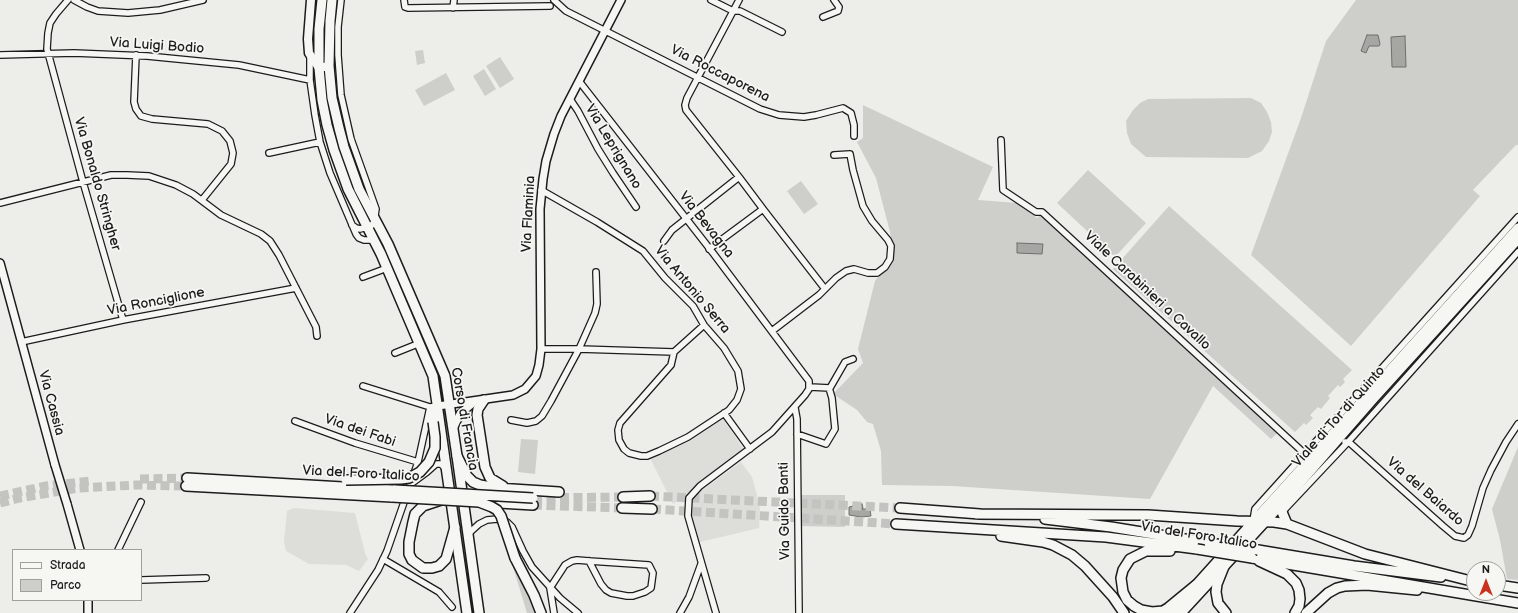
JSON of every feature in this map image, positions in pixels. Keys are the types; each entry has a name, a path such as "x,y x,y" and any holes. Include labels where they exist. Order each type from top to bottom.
{"main road":[{"name":"Corso di Francia","path":"310,56 308,39 311,0"},
{"name":"Corso di Francia","path":"322,0 319,29 319,68 321,93 329,131 338,162 352,198 387,268 433,376 434,406 447,471 467,613"},
{"name":"Corso di Francia","path":"332,0 329,66 331,90 344,148 359,189 388,244 440,363 446,382 458,456 479,613"},
{"path":"310,56 319,68 329,66"},
{"name":"Viale di Tor di Quinto","path":"1171,613 1431,325 1517,227"},
{"name":"Viale di Tor di Quinto","path":"1181,613 1285,500 1334,443 1390,387 1517,227"},
{"path":"484,400 478,408 477,417 485,467 493,481 500,486 510,489"},
{"path":"302,485 346,480 401,479 409,478 420,472 431,460 435,448 433,422 434,406"},
{"path":"458,456 467,476 475,483 487,487 559,492"},
{"name":"Via del Foro Italico","path":"302,485 186,482 394,494 533,501 479,502 441,500 394,494 302,485"},
{"path":"623,497 650,496"},
{"path":"441,500 423,506 417,511 412,527 409,554 412,560 419,566 432,568 439,566 444,562 455,527"},
{"path":"1285,500 1282,512 1287,524"},
{"path":"479,502 492,506 499,513 515,558 534,595 541,613"},
{"path":"622,508 652,509"},
{"name":"Via del Foro Italico","path":"900,508 1050,519 1141,531 1209,543 1255,555 1466,595"},
{"path":"976,514 1148,515 1266,521 1287,524 1366,554 1466,580"},
{"name":"Via del Foro Italico","path":"896,524 1106,537 1195,549 1354,566 1466,580"},
{"path":"930,526 1029,539 1053,545 1072,555 1086,566 1117,601 1124,613"},
{"path":"1195,549 1180,551 1153,550 1142,552 1134,556 1125,566 1121,583 1123,592 1130,604 1141,610 1152,612 1163,611 1168,608 1196,585"},
{"path":"1255,555 1270,567 1287,574 1294,579 1300,594 1300,602 1295,613"},
{"path":"1225,564 1217,584 1216,592 1218,602 1226,613"},
{"path":"1306,613 1331,591 1349,585 1367,585 1466,595"},
{"path":"1506,586 1518,588"},
{"name":"Via del Foro Italico","path":"1506,601 1518,603"}],"street":[{"name":"Via Bonaldo Stringher","path":"68,0 50,23 47,39 48,53 123,320"},
{"path":"74,0 95,10 124,13 160,10 203,0"},
{"name":"Corso di Francia","path":"341,0 338,27 338,55 341,95 352,144 362,174 375,203 375,219"},
{"path":"404,0 405,7 408,8 550,6"},
{"path":"454,0 456,8"},
{"path":"456,8 459,0"},
{"name":"Via Roccaporena","path":"554,0 566,11 698,77 746,103 779,115 810,116 843,108 851,113 854,125 854,136"},
{"name":"Via Flaminia","path":"434,406 474,402 513,395 525,389 536,376 541,349 540,225 541,190 546,162 554,134 570,99 621,0"},
{"path":"711,0 733,11 740,11 782,32"},
{"path":"739,0 687,98 685,108 825,289"},
{"path":"823,17 836,13 839,10 834,0"},
{"name":"Via Luigi Bodio","path":"0,54 48,53 136,55 239,65 310,80"},
{"path":"136,55 134,102 136,110 141,116 152,119 208,124 222,131 230,141 233,154 231,164 202,200"},
{"path":"329,66 338,55"},
{"name":"Corso di Francia","path":"310,56 310,80 320,142 335,188 359,238 367,241 374,240"},
{"path":"310,80 319,68"},
{"name":"Via Bevagna","path":"579,81 772,331 808,379 810,387"},
{"path":"321,93 326,90 336,90 341,95"},
{"name":"Corso di Francia","path":"315,115 321,93"},
{"name":"Via Leprignano","path":"570,99 598,149 636,206"},
{"name":"Viale Carabinieri a Cavallo","path":"1001,140 1003,190 1036,212 1042,212 1305,454"},
{"path":"269,153 320,142"},
{"path":"772,331 818,295 836,278 851,269 868,273 877,273 885,267 891,256 888,240 872,221 863,206 850,154 834,156"},
{"path":"0,203 111,175 149,176 176,185 202,200 221,215 266,237 279,254 316,327 317,336"},
{"path":"664,241 672,230 686,218 739,177"},
{"name":"Via Antonio Serra","path":"541,190 597,222 643,251 692,306 704,325 724,348 736,367 739,375 741,389 732,407 688,437 647,456 634,455 624,449 618,437 620,423 671,365 674,352"},
{"path":"709,248 763,209"},
{"path":"352,225 358,229 367,228 373,224 375,219"},
{"name":"Viale di Tor di Quinto","path":"1253,521 1255,509 1421,325 1517,227"},
{"name":"Viale di Tor di Quinto","path":"1401,374 1518,252"},
{"name":"Via Cassia","path":"0,263 55,465 80,549"},
{"path":"363,277 387,268"},
{"path":"511,420 527,423 534,422 539,419 551,401 579,349 595,313 597,304 596,272"},
{"name":"Via Ronciglione","path":"21,342 123,320 296,288"},
{"path":"541,349 674,352 704,325"},
{"path":"1421,325 1431,325"},
{"path":"395,352 420,343"},
{"path":"797,434 826,444 835,429 832,398 829,388 845,362 853,359"},
{"path":"350,613 383,559 412,483 434,406 363,386"},
{"path":"716,613 688,516 688,503 690,496 695,490 767,436 795,408 810,387 829,388"},
{"name":"Viale di Tor di Quinto","path":"1282,512 1348,442 1390,387"},
{"path":"453,429 461,413 474,402"},
{"name":"Via Guido Banti","path":"795,408 797,434 799,613"},
{"path":"724,413 750,449"},
{"name":"Via dei Fabi","path":"295,421 355,443 418,462"},
{"name":"Via del Baiardo","path":"1348,442 1443,526 1456,536 1464,538 1468,535 1470,530 1483,488 1491,470 1506,442 1518,424"},
{"path":"1320,438 1320,448"},
{"path":"1334,443 1348,442"},
{"path":"412,483 437,463 442,464 447,471"},
{"path":"1285,500 1298,494"},
{"path":"118,549 141,502"},
{"path":"468,535 479,524 487,520 498,519 507,522 512,527 530,563 550,588 578,613"},
{"path":"383,559 439,592 452,607"},
{"path":"554,613 550,588 566,565 574,560 589,561 649,565 653,573 651,588 641,594 627,596 611,593 604,588 589,561"},
{"path":"680,613 689,596 701,564"},
{"path":"142,580 206,578"},
{"path":"88,601 88,613"}],"shaded area":[{"path":"1367,35 1378,35 1380,44 1379,46 1369,46 1366,53 1361,51"},
{"path":"1405,36 1406,67 1392,67 1391,37"},
{"path":"1017,243 1043,244 1042,254 1017,253"},
{"path":"723,419 745,451 673,504 650,458 690,441"},
{"path":"741,462 752,477 757,495 760,509 759,528 700,542 690,514 690,505 694,496"},
{"path":"862,504 862,509 870,509 871,516 861,517 849,515 849,507"},
{"path":"294,508 355,513 365,553 368,559 359,571 346,565 309,564 286,551 284,542 287,511"}],"green space":[{"path":"1356,0 1518,0 1518,145 1516,145 1473,190 1480,196 1351,346 1251,255 1301,118 1326,41"},
{"path":"423,50 425,63 417,65 415,51"},
{"path":"500,57 514,79 500,88 486,66"},
{"path":"484,69 496,89 485,96 473,76"},
{"path":"446,73 455,90 424,106 415,90"},
{"path":"1251,98 1261,103 1267,112 1271,122 1272,132 1269,141 1262,151 1248,158 1146,157 1131,144 1127,133 1126,121 1133,110 1140,103 1148,99"},
{"path":"863,105 993,167 978,200 1018,203 1037,218 1040,215 1278,432 1271,439 1213,386 1150,499 952,486 882,485 881,451 873,424 867,422 857,410 833,394 863,363 858,349 875,281 894,256 890,232 876,178 857,142 863,138"},
{"path":"1088,170 1146,223 1115,257 1057,203"},
{"path":"801,181 818,204 804,214 787,191"},
{"path":"1169,206 1352,370 1343,379 1345,382 1340,387 1338,385 1328,396 1330,398 1321,409 1318,407 1310,415 1313,418 1306,425 1304,423 1295,432 1113,269"},
{"path":"521,439 538,440 535,474 518,472"},
{"path":"1518,447 1518,580 1507,579 1506,561 1504,561 1492,509"},
{"path":"801,495 845,495 845,527 801,526"},
{"path":"513,567 529,591 536,613 527,613"}],"tunnel":[{"path":"140,479 187,478"},
{"path":"0,496 46,486 91,481"},
{"path":"0,503 79,488 137,485 186,486"},
{"path":"650,496 900,508"},
{"path":"533,498 623,497"},
{"path":"533,505 622,508"},
{"path":"652,509 896,524"}]}
